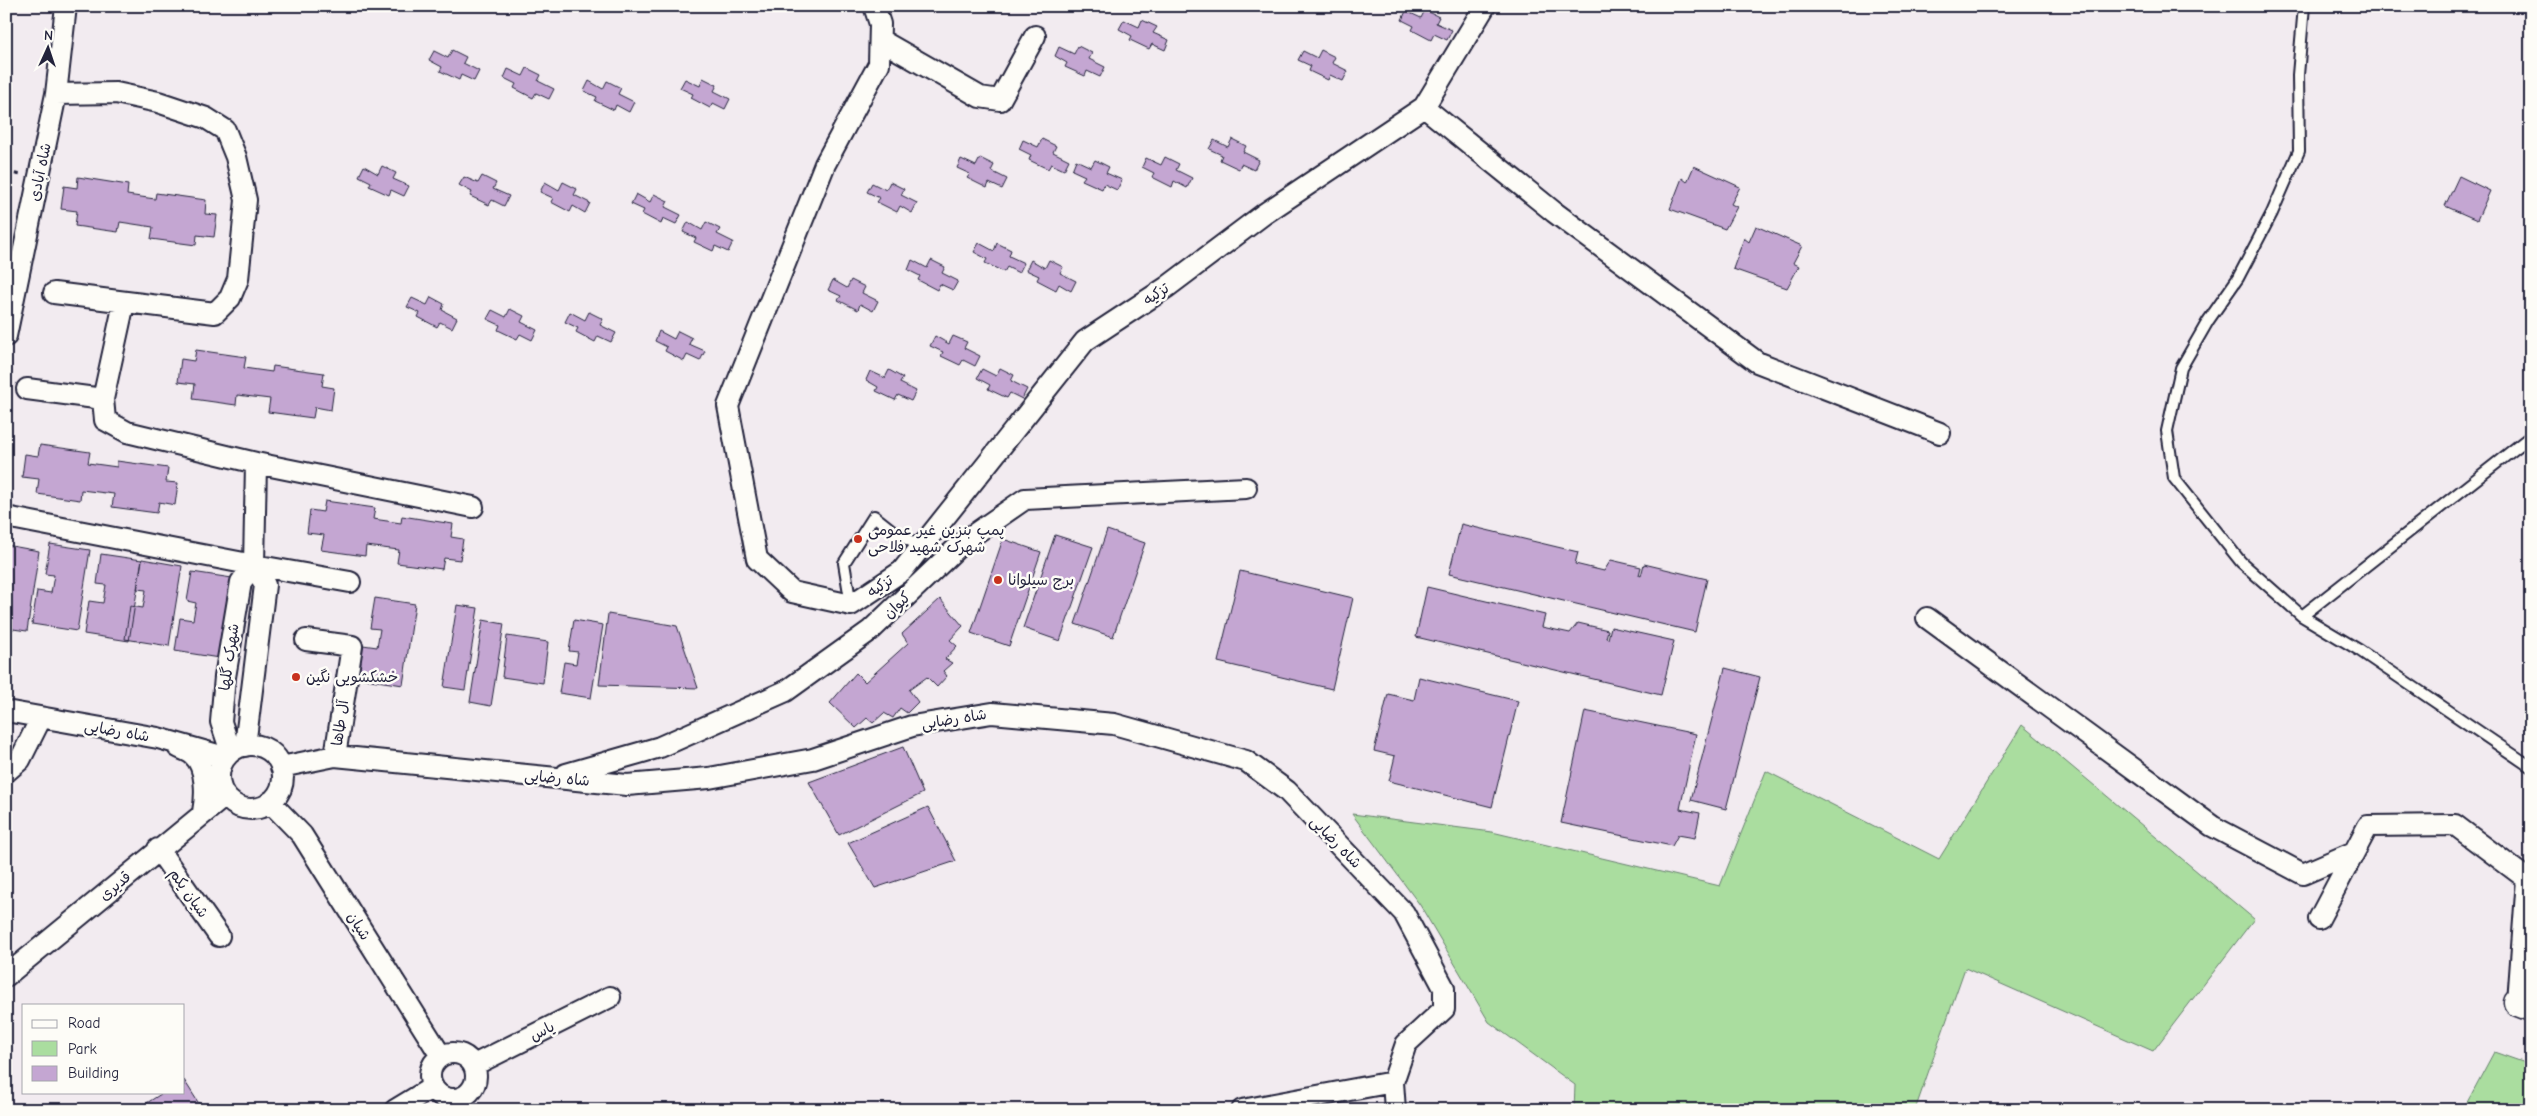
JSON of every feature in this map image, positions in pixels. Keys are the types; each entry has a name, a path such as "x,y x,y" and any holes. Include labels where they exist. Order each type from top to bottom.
{"street":[{"name":"شاه آبادی","path":"6,336 56,94 66,6"},
{"path":"1485,6 1424,107 1554,212 1757,362 1940,433"},
{"name":"تزکیه","path":"875,7 882,41 879,64 825,164 728,406 757,559 792,592 850,605 902,571 1085,341 1167,287 1264,214 1424,107"},
{"path":"882,41 980,97 1000,100 1035,36"},
{"path":"54,293 124,303 215,312 230,298 238,279 246,200 236,157 225,130 206,118 158,102 116,94 56,94"},
{"path":"124,303 103,399 104,420 127,432 256,463 473,507"},
{"path":"27,389 103,399"},
{"name":"شهرک گلها","path":"234,752 265,585 254,565 256,463"},
{"name":"کیوان","path":"554,778 660,747 786,691 871,630 963,542 1025,499 1246,488"},
{"path":"6,517 350,582"},
{"name":"شهرک گلها","path":"234,752 221,722 225,677 241,582 254,565"},
{"path":"1928,618 2212,826 2303,874 2354,852"},
{"name":"آل طاها","path":"306,640 352,646 335,756"},
{"name":"شاه رضایی","path":"6,710 41,718 234,752"},
{"name":"شاه رضایی","path":"281,767 335,756 627,785 709,778 813,759 912,726 992,713 1114,724 1246,761 1287,791 1404,913 1444,988 1444,1009 1406,1044 1393,1082 1395,1110"},
{"path":"6,772 20,760 41,718"},
{"path":"158,738 192,754 197,760 206,799 203,812"},
{"path":"261,747 270,752 281,767 281,786 270,802 256,808 242,808 225,796 219,777 234,752 261,747"},
{"name":"قدیری","path":"6,976 203,812 225,796"},
{"name":"شیان","path":"270,802 302,835 441,1056"},
{"path":"2319,919 2368,826 2455,825 2527,879 2524,1005"},
{"name":"شیان یکم","path":"158,850 219,936"},
{"name":"یاس","path":"474,1065 610,997"},
{"path":"456,1053 470,1059 474,1065 477,1079 471,1103 451,1100 438,1093 433,1087 430,1080 432,1066 441,1056 456,1053"},
{"path":"1242,1110 1393,1082"},
{"path":"395,1110 433,1087"}],"lane":[{"path":"2304,6 2298,75 2299,151 2272,213 2238,278 2208,322 2181,368 2167,431 2174,478 2240,562 2302,616 2358,650 2488,736 2531,767"},
{"path":"2302,616 2531,436"},
{"path":"850,605 844,563 874,516 898,535 921,546"}],"green space":[{"path":"2022,725 2254,919 2153,1051 1965,968 1915,1110 1574,1110 1575,1085 1489,1022 1420,905 1352,814 1492,832 1720,886 1766,771 1939,859"},
{"path":"2494,1052 2531,1065 2531,1110 2463,1110"}],"building":[{"path":"1425,10 1439,17 1436,23 1452,30 1447,40 1434,34 1431,40 1412,30 1414,26 1402,20 1406,11 1421,18"},
{"path":"1124,20 1139,27 1142,20 1157,27 1153,33 1169,40 1165,50 1152,44 1149,49 1130,40 1132,36 1119,29"},
{"path":"1078,46 1092,53 1089,59 1105,67 1100,77 1087,71 1085,76 1065,67 1067,63 1055,56 1059,47 1074,54"},
{"path":"452,50 466,57 463,63 479,71 474,81 461,75 459,80 440,71 442,67 429,60 434,51 448,58"},
{"path":"1321,50 1335,57 1332,63 1348,71 1343,81 1330,75 1328,80 1309,71 1311,66 1298,60 1303,51 1317,58"},
{"path":"527,68 541,75 538,81 554,89 549,99 536,93 533,98 514,88 516,84 504,78 508,69 523,76"},
{"path":"703,78 717,85 714,91 730,99 725,109 713,103 710,108 691,98 693,94 680,88 685,79 700,86"},
{"path":"589,81 603,89 607,81 621,88 618,94 634,102 629,112 616,105 614,110 595,101 597,97 584,91"},
{"path":"1042,139 1056,146 1053,152 1069,160 1064,170 1051,164 1048,169 1029,160 1031,155 1019,149 1023,140 1038,147"},
{"path":"1232,139 1246,146 1243,152 1259,160 1254,170 1241,164 1239,169 1220,160 1222,155 1209,149 1214,140 1228,147"},
{"path":"1165,157 1179,164 1176,170 1192,178 1187,188 1174,181 1172,187 1152,177 1154,173 1142,167 1146,158 1161,165"},
{"path":"980,158 994,165 991,171 1007,179 1002,189 989,183 987,188 967,178 970,174 957,168 961,159 976,166"},
{"path":"1076,160 1091,167 1095,160 1109,167 1106,173 1122,180 1117,190 1104,184 1102,189 1082,180 1085,176 1072,170"},
{"path":"364,166 378,174 382,166 396,173 393,179 409,186 404,196 391,190 389,195 369,186 371,182 359,176"},
{"path":"1694,166 1740,187 1731,204 1737,207 1725,229 1670,209 1682,178 1687,182"},
{"path":"482,176 496,183 493,189 509,196 504,206 492,200 489,205 470,196 472,192 459,185 464,177 478,183"},
{"path":"2459,176 2490,191 2477,220 2445,206"},
{"path":"78,177 128,185 127,195 155,199 156,193 206,200 205,214 217,215 214,237 197,235 196,245 151,239 153,227 120,222 118,232 75,226 77,211 61,209 64,186 77,188"},
{"path":"545,182 559,190 563,182 577,189 574,195 590,203 585,213 573,206 570,212 551,202 553,198 540,192"},
{"path":"890,182 904,189 901,195 917,203 912,213 900,206 897,212 877,202 880,198 867,192 872,183 886,190"},
{"path":"636,194 650,202 654,194 668,201 665,207 681,215 676,224 663,218 661,224 642,214 644,210 631,204"},
{"path":"688,222 702,230 706,222 720,229 717,234 733,242 728,252 715,246 713,251 694,242 696,238 683,232"},
{"path":"1756,226 1802,246 1793,263 1799,266 1787,288 1733,269 1744,238 1749,242"},
{"path":"979,243 994,251 997,243 1011,250 1009,256 1024,263 1019,273 1007,267 1004,272 985,263 987,259 974,252"},
{"path":"912,260 927,268 931,260 945,267 942,273 958,281 953,290 940,284 937,290 918,280 920,276 908,270"},
{"path":"1031,260 1045,268 1049,260 1063,267 1060,273 1076,281 1071,291 1059,284 1056,290 1037,280 1039,276 1026,270"},
{"path":"833,280 847,288 851,280 865,287 862,293 878,301 873,311 860,304 858,310 838,300 841,296 828,290"},
{"path":"431,297 444,304 442,310 457,318 452,328 440,322 437,327 418,317 420,313 407,307 412,298 427,305"},
{"path":"510,309 524,316 521,322 537,330 532,340 520,334 517,339 498,330 500,325 487,319 492,310 506,317"},
{"path":"570,312 585,320 589,312 603,319 600,325 616,333 611,342 598,336 595,342 576,332 578,328 565,322"},
{"path":"659,331 674,339 678,331 692,338 689,344 705,351 700,361 687,355 684,361 665,351 667,347 655,341"},
{"path":"935,336 949,344 953,336 967,342 964,348 980,356 975,366 963,360 960,365 941,356 943,352 930,346"},
{"path":"196,350 246,357 244,368 272,372 273,366 324,373 322,386 334,388 331,410 315,407 313,418 268,412 270,399 237,395 236,405 193,399 195,384 178,382 181,359 194,361"},
{"path":"1000,368 1014,375 1011,381 1027,389 1022,399 1010,393 1007,398 988,389 990,385 977,378 982,369 996,376"},
{"path":"889,370 903,378 900,383 916,391 911,401 898,395 895,400 876,391 878,387 866,380 870,371 885,378"},
{"path":"40,445 90,452 88,463 117,467 117,461 168,468 166,482 178,483 175,505 159,502 157,513 112,507 114,494 81,490 80,500 37,494 39,479 22,477 25,454 38,456"},
{"path":"325,501 375,508 373,519 401,523 402,516 453,524 451,537 463,539 460,560 444,558 442,569 397,563 399,550 366,546 365,556 321,550 324,535 307,533 310,510 323,512"},
{"path":"1461,524 1578,552 1575,564 1604,571 1611,560 1641,567 1639,575 1641,576 1644,564 1707,579 1695,632 1449,574"},
{"path":"1107,530 1145,543 1113,637 1075,624"},
{"path":"1055,535 1093,547 1060,641 1023,628"},
{"path":"1003,539 1041,552 1009,646 971,633"},
{"path":"50,544 90,550 77,631 32,624 37,591 51,593 54,575 45,574"},
{"path":"6,545 39,551 27,631 6,628"},
{"path":"101,554 142,560 129,641 84,634 89,601 103,603 106,585 97,584"},
{"path":"142,559 182,566 169,646 125,639 130,606 143,608 146,590 137,589"},
{"path":"1240,571 1353,598 1332,689 1218,662"},
{"path":"192,572 232,578 219,658 175,651 180,618 193,620 196,603 187,601"},
{"path":"1427,587 1545,615 1542,627 1570,633 1578,623 1608,630 1606,638 1608,639 1611,627 1674,641 1661,695 1416,637"},
{"path":"375,598 415,604 403,685 358,678 363,645 377,647 380,629 370,628"},
{"path":"940,599 963,626 950,640 957,646 945,659 952,663 943,671 947,676 937,687 927,677 909,690 918,702 907,713 900,708 893,718 884,713 873,723 867,718 856,728 830,703 856,673 865,682 908,643 902,634"},
{"path":"457,605 478,608 465,690 444,687"},
{"path":"608,614 677,626 698,688 599,685"},
{"path":"483,620 504,624 491,706 470,702"},
{"path":"574,620 603,625 591,698 559,693 564,662 576,664 578,652 569,651"},
{"path":"507,636 548,642 543,683 502,677"},
{"path":"1725,668 1760,677 1726,809 1691,800"},
{"path":"1419,677 1518,701 1492,807 1389,781 1395,756 1374,751 1388,694 1414,700"},
{"path":"1585,711 1696,734 1680,809 1700,813 1695,838 1678,835 1672,846 1561,823"},
{"path":"903,747 923,793 839,835 809,782"},
{"path":"928,807 956,861 875,888 848,843"},
{"path":"185,1082 203,1110 136,1110 161,1094 185,1094"}],"place":[{"name":"پمپ بنزین غیر عمومی شهرک شهید فلاحی","path":"858,539"},
{"name":"برج سیلوانا","path":"998,580"},
{"name":"خشکشویی نگین","path":"296,677"}]}
